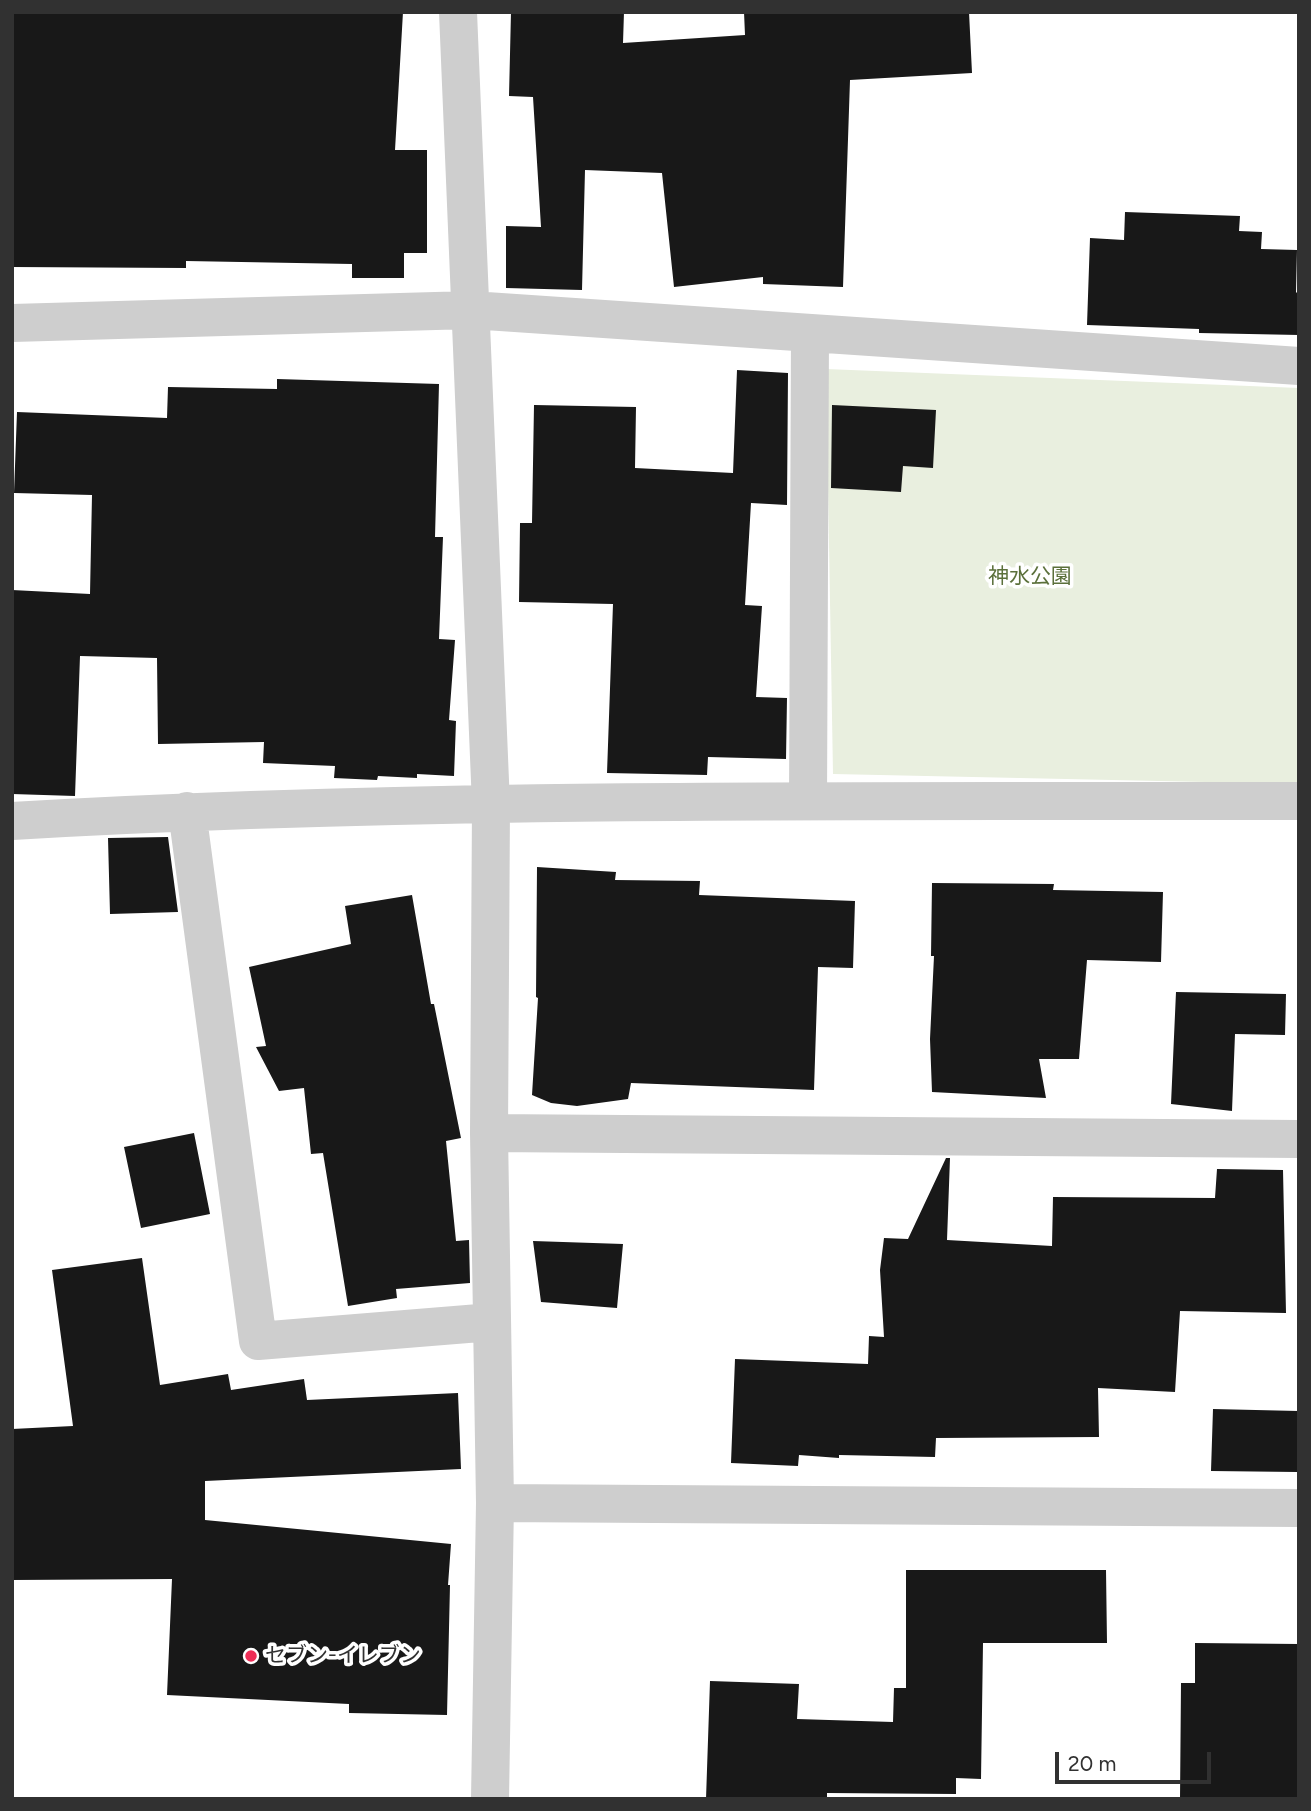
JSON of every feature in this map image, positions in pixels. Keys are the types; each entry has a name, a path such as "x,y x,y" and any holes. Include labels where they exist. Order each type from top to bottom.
{"street":[{"path":"458,12 491,805 489,1133 495,1503 491,1799"},
{"path":"12,323 471,310 1299,366"},
{"path":"808,800 810,333"},
{"path":"12,821 187,811 808,800 1299,801"},
{"path":"187,811 258,1342 492,1322"},
{"path":"489,1133 1299,1139"},
{"path":"495,1503 1299,1508"}],"green space":[{"name":"神水公園","path":"826,369 1299,388 1299,784 833,774"}],"building":[{"path":"12,12 403,12 395,150 427,150 427,253 404,253 404,278 352,278 352,264 186,261 186,268 12,267"},
{"path":"511,12 624,12 623,43 745,35 744,12 969,12 972,73 850,80 843,287 763,284 763,277 674,287 662,173 585,170 582,290 506,288 506,226 541,227 533,97 509,96"},
{"path":"1125,212 1240,216 1239,231 1262,232 1261,249 1297,250 1299,335 1199,333 1199,329 1087,325 1090,238 1124,240"},
{"path":"737,370 788,373 787,505 751,503 745,605 762,606 756,697 787,698 786,759 708,757 707,775 607,773 613,604 519,602 520,523 532,523 534,405 636,407 635,468 733,473"},
{"path":"277,379 439,384 435,537 443,537 439,639 455,640 449,720 456,721 454,776 378,776 377,780 334,778 335,766 263,763 264,742 158,744 157,658 80,656 75,796 12,794 12,590 90,594 92,495 14,493 17,412 167,418 168,387 277,389"},
{"path":"832,405 936,410 933,468 903,466 901,492 831,488"},
{"path":"168,837 178,912 110,914 108,838"},
{"path":"537,867 616,872 615,880 700,881 699,895 855,901 853,968 818,967 814,1090 631,1083 628,1099 577,1106 551,1103 532,1095 538,998"},
{"path":"932,883 1054,884 1053,890 1163,892 1161,962 1087,960 1079,1059 1039,1059 1046,1098 932,1092"},
{"path":"412,895 431,1004 434,1004 461,1138 446,1141 456,1241 469,1240 470,1283 396,1289 397,1298 348,1306 323,1153 311,1154 304,1088 279,1091 256,1047 266,1046 249,967 351,944 345,906"},
{"path":"1176,992 1286,994 1285,1035 1235,1034 1232,1111 1171,1104"},
{"path":"194,1133 210,1214 141,1228 124,1147"},
{"path":"946,1158 950,1158 947,1240 1052,1246 1053,1197 1215,1198 1217,1169 1283,1170 1286,1313 1180,1311 1175,1392 1098,1388 1099,1437 936,1438 935,1457 839,1455 839,1458 799,1455 798,1466 731,1463 735,1359 868,1364 869,1336 884,1337 880,1270 884,1238 908,1239"},
{"path":"533,1241 623,1244 617,1308 541,1302"},
{"path":"142,1258 160,1385 228,1374 231,1390 304,1379 307,1400 458,1393 461,1469 205,1481 205,1520 451,1544 447,1715 349,1713 349,1704 167,1695 172,1579 12,1580 12,1429 73,1426 52,1270"},
{"path":"1213,1409 1298,1411 1297,1472 1211,1471"},
{"path":"906,1570 1106,1570 1107,1643 983,1643 981,1779 956,1778 956,1794 827,1793 827,1799 706,1799 710,1681 799,1684 797,1719 893,1722 894,1688 906,1688"},
{"path":"1195,1643 1299,1644 1299,1799 1180,1799 1181,1683 1195,1683"}],"place":[{"name":"セブン-イレブン","path":"251,1656"}]}
